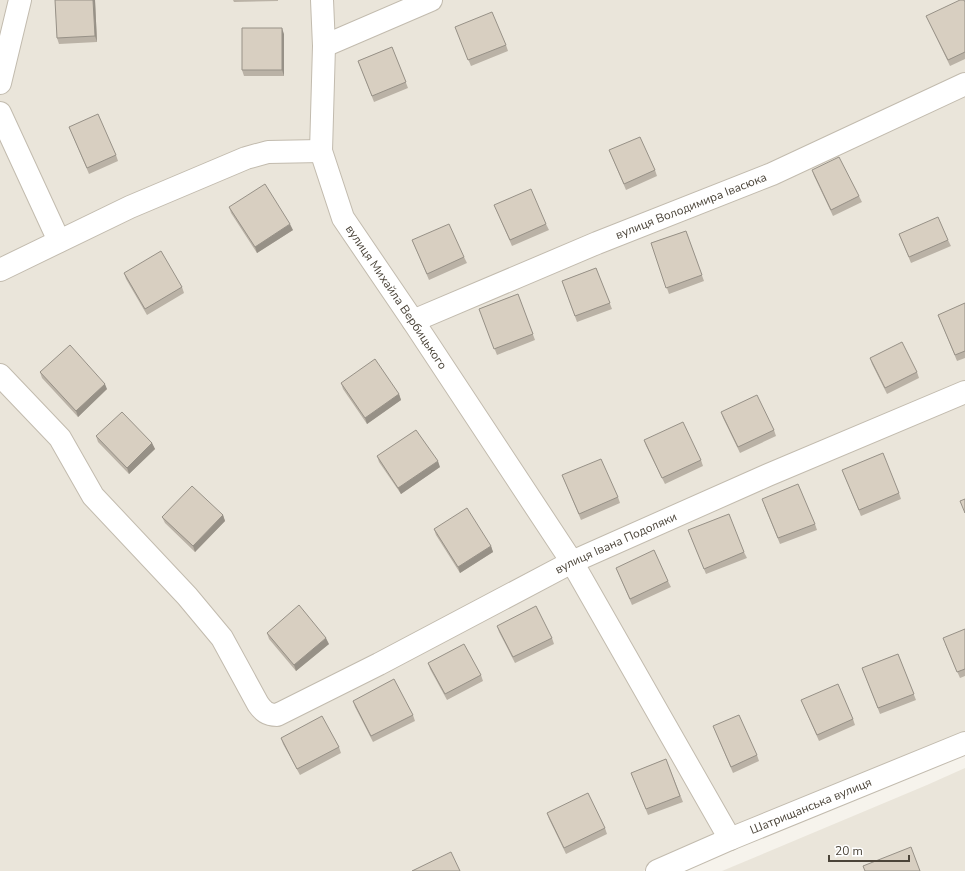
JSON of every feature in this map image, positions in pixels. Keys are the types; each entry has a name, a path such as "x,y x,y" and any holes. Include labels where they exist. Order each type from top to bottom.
{"street":[{"path":"0,83 20,0"},
{"name":"вулиця Михайла Вербицького","path":"322,0 324,46 321,152 343,218 572,562 730,839"},
{"path":"324,46 431,0"},
{"name":"вулиця Володимира Івасюка","path":"413,321 597,243 772,174 965,84"},
{"path":"0,113 59,242"},
{"path":"0,270 130,207 246,158 268,152 321,152"},
{"name":"вулиця Івана Подоляки","path":"0,375 60,438 93,496 187,596 222,638 264,712 271,715 277,715 379,664 572,562 768,475 965,392"},
{"name":"Шатрищанська вулиця","path":"657,871 730,839 965,743"}],"shaded area":[{"path":"0,0 965,0 965,734 643,871 0,871"},
{"path":"965,768 965,871 722,871 927,785"}],"building":[{"path":"55,0 93,0 95,36 57,38"},
{"path":"960,0 964,0 965,2 965,52 948,60 926,16"},
{"path":"492,12 506,45 468,60 455,27"},
{"path":"242,28 282,28 282,70 242,70"},
{"path":"392,47 406,82 372,96 358,61"},
{"path":"98,114 116,155 87,168 69,127"},
{"path":"640,137 655,170 624,184 609,150"},
{"path":"839,157 859,196 831,210 812,170"},
{"path":"265,184 290,224 255,247 229,207"},
{"path":"531,189 546,224 510,240 494,205"},
{"path":"938,217 948,240 909,257 899,234"},
{"path":"449,224 464,257 427,274 412,240"},
{"path":"686,231 702,275 666,288 651,243"},
{"path":"161,251 182,287 145,309 124,273"},
{"path":"596,268 610,303 575,316 562,281"},
{"path":"518,294 533,334 494,349 479,309"},
{"path":"965,303 965,351 955,355 938,315"},
{"path":"902,342 917,372 885,388 870,358"},
{"path":"70,345 105,384 76,411 40,372"},
{"path":"375,359 399,394 365,418 341,383"},
{"path":"757,395 774,430 738,447 721,412"},
{"path":"122,412 152,443 127,468 96,436"},
{"path":"683,422 701,460 662,478 644,440"},
{"path":"416,430 438,461 398,488 377,456"},
{"path":"883,453 899,493 859,510 842,470"},
{"path":"601,459 618,497 579,514 562,475"},
{"path":"798,484 815,524 778,538 762,499"},
{"path":"192,486 223,515 193,546 162,517"},
{"path":"965,499 965,513 960,501"},
{"path":"467,508 491,546 458,567 434,529"},
{"path":"729,514 744,552 704,569 688,530"},
{"path":"654,550 668,581 630,599 616,568"},
{"path":"299,605 326,638 294,665 267,633"},
{"path":"536,606 552,638 513,657 497,626"},
{"path":"965,629 965,669 957,672 943,638"},
{"path":"464,644 481,675 445,694 428,663"},
{"path":"898,654 914,694 878,708 862,668"},
{"path":"394,679 413,715 371,736 353,701"},
{"path":"838,684 853,719 817,735 801,700"},
{"path":"739,715 757,755 731,767 713,726"},
{"path":"322,716 339,747 297,769 281,738"},
{"path":"666,759 680,796 646,809 631,773"},
{"path":"588,793 605,828 564,848 547,813"},
{"path":"911,847 920,871 865,871 863,866"},
{"path":"451,852 460,871 412,871"}]}
